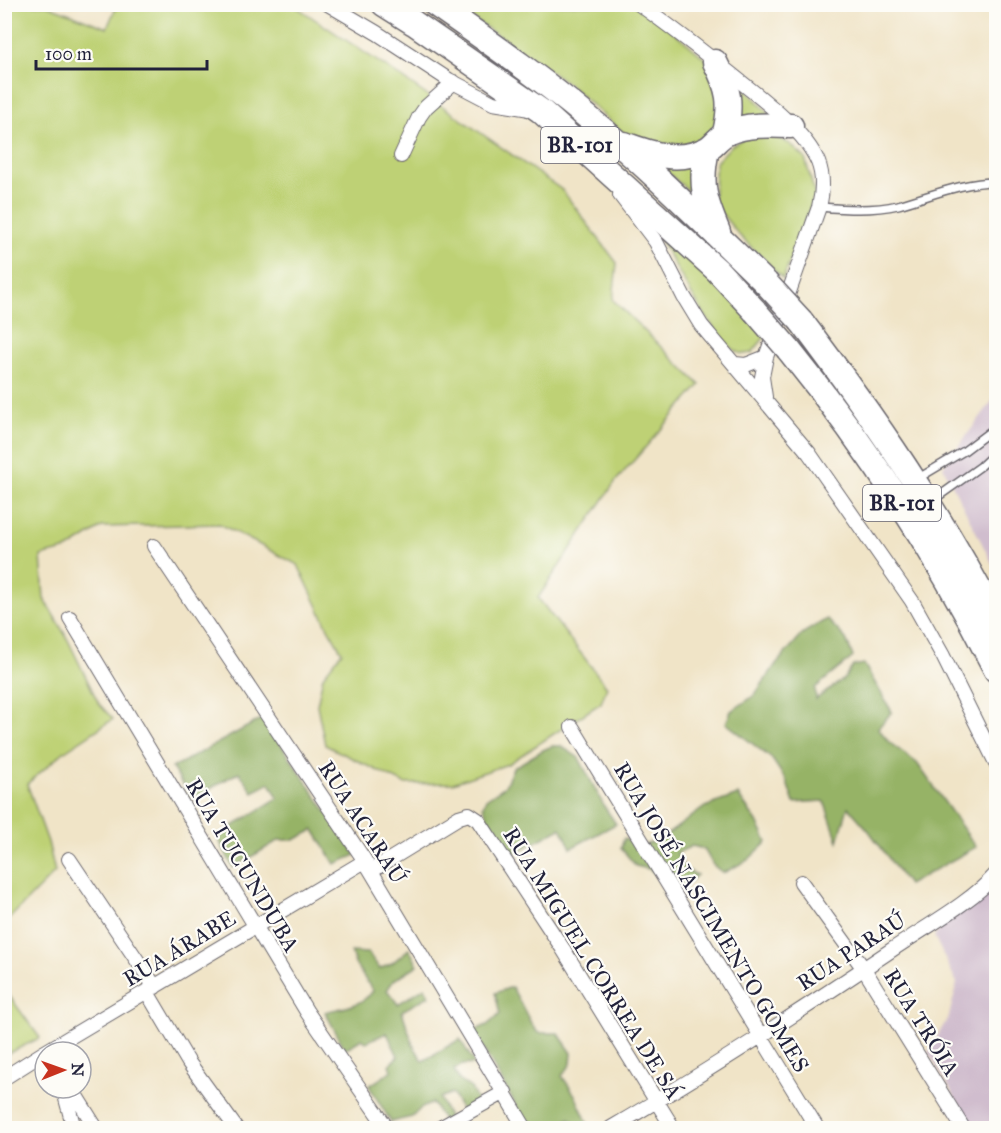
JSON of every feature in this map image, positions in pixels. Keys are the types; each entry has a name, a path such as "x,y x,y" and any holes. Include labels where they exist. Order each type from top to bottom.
{"highway":[{"name":"BR-101","path":"384,4 541,111 709,262 755,311 777,353 846,421 912,518 973,623 996,670"},
{"name":"BR-101","path":"435,4 542,81 616,141 720,237 801,321 867,409 928,503 989,589 996,621"},
{"path":"715,62 729,94 730,111 725,133 708,150 703,166 702,186 706,205 720,237"},
{"path":"725,133 757,126 791,126"},
{"path":"616,141 647,153 668,157 687,156 708,150"}],"street":[{"path":"328,4 454,82 493,103 541,111"},
{"path":"639,4 764,101 791,126 817,160 823,183 819,207 777,353 762,383 767,402"},
{"path":"401,156 418,117 454,82"},
{"path":"580,146 656,242 701,325 809,453 912,601 943,656 996,764"},
{"path":"735,364 746,365 777,353"},
{"name":"RUA ACARAÚ","path":"154,546 368,866 525,1128"},
{"name":"RUA TUCUNDUBA","path":"70,618 307,1012 387,1128"},
{"name":"RUA JOSÉ NASCIMENTO GOMES","path":"572,727 817,1128"},
{"name":"RUA ÁRABE","path":"64,1040 256,927 459,817 469,814 478,820"},
{"name":"RUA MIGUEL CORREA DE SÁ","path":"478,820 563,950 673,1128"},
{"path":"69,859 151,990 189,1063 236,1128"},
{"name":"RUA PARAÚ","path":"611,1128 657,1102 864,969 994,878"},
{"name":"RUA TRÓIA","path":"801,882 864,969 963,1128"},
{"path":"73,1040 79,1031"},
{"name":"RUA ÁRABE","path":"4,1078 33,1060"},
{"path":"440,1128 505,1092"},
{"path":"66,1100 74,1128"},
{"path":"78,1100 96,1128"}],"lane":[{"path":"819,207 849,209 895,205 941,190 980,182 996,182"},
{"path":"914,480 964,451 996,427"},
{"path":"928,503 981,466 996,452"}],"shaded area":[{"path":"996,396 996,571 943,467"},
{"path":"996,867 996,1128 973,1128 928,1052 949,1016 957,983 934,936"}],"green space":[{"path":"13,5 47,5 107,28 117,5 295,6 562,190 617,263 613,300 700,385 615,482 538,598 607,687 601,703 508,764 453,783 405,784 325,745 317,705 323,676 342,652 298,565 220,524 102,527 68,549 41,556 44,599 66,636 99,704 113,719 65,751 27,784 48,842 55,872 5,923 4,15"},
{"path":"453,5 642,5 715,67 722,118 695,148 630,139 565,81"},
{"path":"734,77 774,119 736,127 740,112"},
{"path":"751,134 772,134 790,144 805,158 815,195 783,279 739,235 713,203 716,162 732,145"},
{"path":"695,162 696,197 663,169 678,168"},
{"path":"649,216 767,334 752,353 743,354 732,348 719,334 691,293"},
{"path":"827,619 846,639 853,657 815,688 816,699 845,678 853,666 864,664 892,712 878,728 890,743 917,763 976,847 908,885 869,831 848,807 838,841 824,801 794,803 786,780 772,759 726,723 731,711 754,696 776,664 803,633"},
{"path":"263,718 356,855 335,864 314,830 294,840 279,840 233,868 217,836 278,798 270,783 253,792 239,772 192,799 172,768"},
{"path":"552,746 561,746 579,758 616,824 571,848 561,828 517,852 506,852 483,806 486,799 505,786 513,768"},
{"path":"738,795 757,822 767,842 748,860 723,873 713,865 704,849 692,846 677,853 685,869 697,875 681,889 649,869 636,866 621,848 624,838 638,846 658,841 705,807"},
{"path":"409,949 418,965 394,980 387,990 398,1004 425,987 429,996 402,1011 413,1045 423,1061 460,1039 475,1064 462,1065 454,1070 459,1080 471,1088 480,1107 464,1115 452,1093 440,1098 449,1118 444,1121 432,1103 420,1109 412,1117 391,1122 369,1086 392,1071 390,1064 398,1056 387,1033 366,1042 362,1039 345,1049 325,1012 357,1003 373,991 355,964 351,952 368,953 380,969 392,963"},
{"path":"512,987 538,1033 558,1033 572,1053 571,1064 562,1076 575,1095 588,1124 586,1128 578,1128 570,1118 554,1128 529,1128 473,1031 487,1025 500,1014 495,993"},
{"path":"5,990 40,1038 5,1055"}]}
